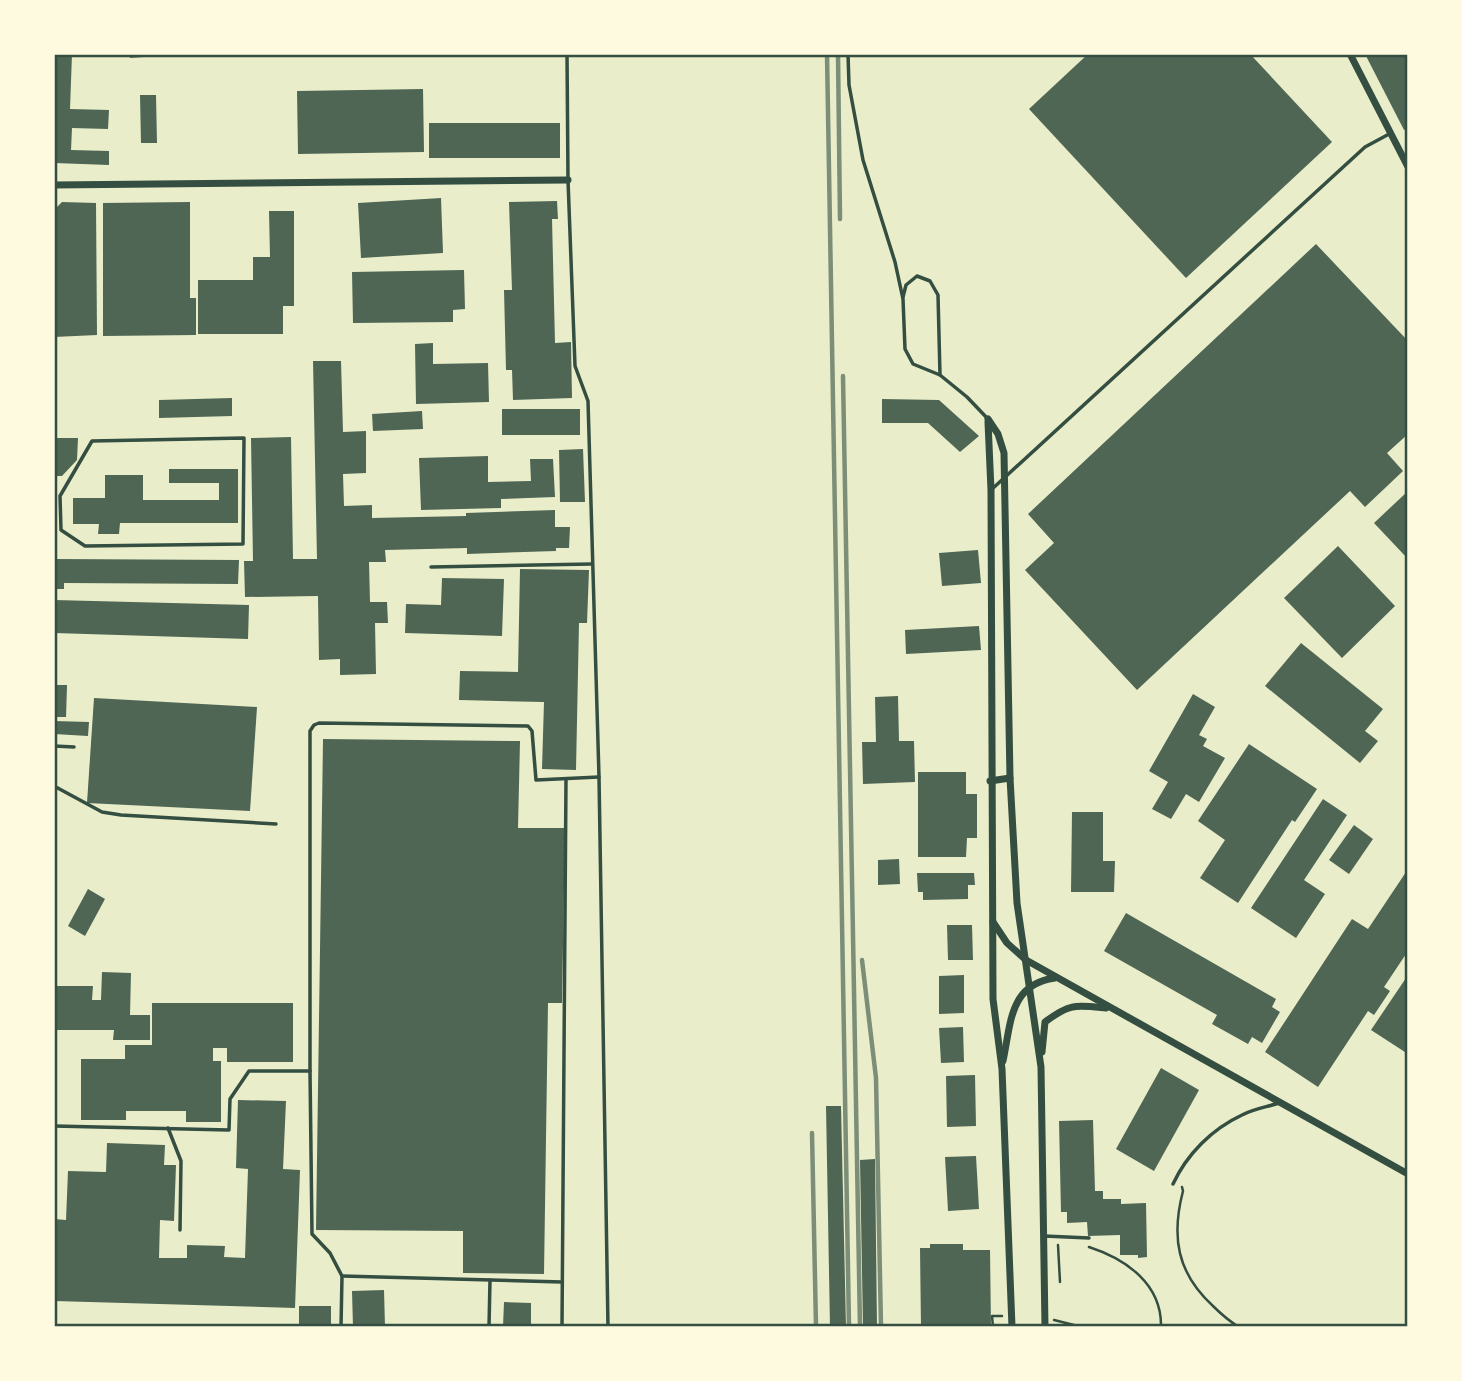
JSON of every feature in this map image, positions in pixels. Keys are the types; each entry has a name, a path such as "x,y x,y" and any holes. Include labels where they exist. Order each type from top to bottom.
{"street":[{"path":"1350,54 1408,166"},
{"path":"54,185 568,180"},
{"path":"988,419 998,434 1004,453 1010,778 1017,903 1041,1067"},
{"path":"988,419 991,490 990,781 993,999 1002,1069 1012,1327"},
{"path":"990,781 1010,778"},
{"path":"992,922 1007,943 1026,960 1055,978 1408,1174"},
{"path":"1002,1069 1017,1003 1030,985 1040,980 1055,978"},
{"path":"1045,1322 1041,1067 1045,1022 1063,1009 1080,1005 1110,1008"}],"lane":[{"path":"567,54 568,180 575,366 588,401 599,777 608,1327"},
{"path":"848,54 849,85 863,160 889,240 903,299 905,349 913,364 940,375 988,419"},
{"path":"991,490 1365,147 1391,133"},
{"path":"903,299 906,285 917,276 930,281 937,295 940,375"},
{"path":"244,438 243,544 85,546 61,530 60,496 92,441 244,438"},
{"path":"54,496 60,496"},
{"path":"431,567 592,564"},
{"path":"341,1327 342,1276 330,1254 312,1234 310,731 319,723 528,726 532,731 535,778 599,777"},
{"path":"54,746 74,747"},
{"path":"562,1327 566,779"},
{"path":"54,786 102,812 276,824"},
{"path":"54,1126 229,1130 230,1099 249,1071 310,1071"},
{"path":"1173,1184 1181,1166 1209,1136 1242,1114 1281,1103"},
{"path":"168,1128 181,1161 180,1230"},
{"path":"1044,1236 1089,1238"},
{"path":"342,1276 562,1282"},
{"path":"489,1327 490,1280"}],"path":[{"path":"1173,1184 1181,1187 1183,1191 1177,1214 1179,1255 1192,1284 1210,1304 1239,1327"},
{"path":"1060,1282 1058,1245 1065,1245"},
{"path":"1081,1246 1113,1255 1139,1275 1154,1294 1161,1316 1161,1327"},
{"path":"993,1327 992,1316 1012,1316"},
{"path":"1045,1322 1082,1327"}],"building":[{"path":"54,54 72,54 70,109 109,110 108,129 72,128 71,150 109,151 109,165 54,163"},
{"path":"129,54 144,54 144,57 130,58"},
{"path":"1088,54 1250,54 1332,142 1186,278 1029,109"},
{"path":"1365,54 1408,54 1408,129 1404,130"},
{"path":"423,89 424,152 298,154 297,91"},
{"path":"140,95 156,95 157,143 141,143"},
{"path":"429,123 560,123 560,158 429,158"},
{"path":"441,198 443,253 361,258 358,203"},
{"path":"557,201 558,219 552,219 555,343 571,342 572,398 513,400 512,370 506,370 504,290 512,290 509,202"},
{"path":"62,202 96,203 97,335 54,337 54,210"},
{"path":"190,202 190,298 196,298 196,335 103,336 103,203"},
{"path":"269,211 294,211 294,306 283,306 283,334 198,334 198,280 253,280 253,257 270,257"},
{"path":"1316,244 1408,341 1408,434 1387,453 1403,471 1365,507 1350,491 1137,690 1025,570 1054,543 1028,514"},
{"path":"464,270 465,309 453,310 453,322 353,323 352,272"},
{"path":"433,343 433,364 488,363 489,402 416,404 415,344"},
{"path":"313,361 341,361 343,432 366,431 366,473 343,474 344,506 372,505 372,518 466,516 466,513 555,510 555,527 570,527 569,548 556,548 556,551 467,554 467,548 385,550 386,562 369,562 370,602 387,602 388,623 375,623 376,674 340,675 340,659 319,660 318,596 245,597 244,561 253,561 251,438 291,437 293,559 317,559"},
{"path":"232,398 232,416 159,418 159,400"},
{"path":"882,399 939,400 979,436 960,452 928,423 882,423"},
{"path":"502,409 580,409 580,435 502,435"},
{"path":"422,411 423,429 373,431 372,414"},
{"path":"54,438 78,438 77,460 62,476 54,476"},
{"path":"583,449 585,502 560,502 559,450"},
{"path":"488,456 488,482 531,481 530,459 553,459 555,497 501,499 501,508 421,510 419,458"},
{"path":"169,469 238,469 238,523 120,523 119,534 98,534 99,524 73,524 73,498 105,498 105,475 143,475 143,500 219,500 219,483 169,483"},
{"path":"1408,491 1408,559 1374,523"},
{"path":"1338,546 1395,606 1342,658 1284,598"},
{"path":"978,550 981,583 942,586 939,553"},
{"path":"54,559 239,560 238,584 64,583 64,589 54,589"},
{"path":"520,569 589,570 587,623 579,623 576,770 542,769 544,702 459,700 460,671 518,672"},
{"path":"442,578 504,579 502,636 405,633 406,604 441,605"},
{"path":"54,600 249,605 248,639 54,633"},
{"path":"979,626 981,650 906,654 905,630"},
{"path":"1301,643 1383,709 1365,731 1378,741 1360,763 1265,686"},
{"path":"54,685 67,685 66,717 54,717"},
{"path":"1193,694 1215,707 1199,735 1207,739 1203,746 1225,758 1199,802 1186,794 1171,819 1152,809 1168,782 1149,771"},
{"path":"898,696 899,741 914,741 915,782 863,784 862,742 876,742 875,697"},
{"path":"94,698 257,707 250,811 87,803"},
{"path":"54,721 89,722 88,736 54,734"},
{"path":"323,739 520,741 518,828 565,828 562,1003 548,1003 544,1274 463,1273 463,1231 316,1230"},
{"path":"1249,744 1317,789 1295,822 1292,820 1238,903 1200,878 1225,840 1198,821"},
{"path":"918,772 966,772 966,794 977,794 977,838 967,838 966,857 918,857"},
{"path":"1323,799 1347,815 1304,880 1325,894 1296,938 1251,908"},
{"path":"1072,812 1103,812 1103,861 1115,861 1114,892 1071,892"},
{"path":"1354,825 1373,839 1349,874 1329,860"},
{"path":"899,859 900,884 878,885 878,860"},
{"path":"1408,869 1408,951 1384,987 1390,991 1374,1015 1368,1011 1318,1087 1265,1052 1352,919 1368,929"},
{"path":"917,873 974,873 975,885 968,885 968,899 923,900 923,892 918,892"},
{"path":"88,889 105,899 85,936 68,926"},
{"path":"1126,913 1276,999 1272,1007 1280,1012 1262,1043 1252,1037 1248,1044 1212,1024 1217,1015 1104,951"},
{"path":"947,925 972,925 973,960 948,960"},
{"path":"102,972 131,973 130,1015 150,1015 150,1040 113,1040 114,1030 54,1030 54,986 93,986 92,1000 101,1000"},
{"path":"964,975 964,1013 939,1014 939,976"},
{"path":"1408,975 1408,1054 1371,1030"},
{"path":"152,1003 293,1003 293,1062 227,1062 227,1048 213,1048 213,1061 221,1061 221,1122 186,1122 186,1111 126,1111 126,1120 81,1120 81,1059 125,1059 125,1045 152,1045"},
{"path":"963,1027 964,1062 941,1063 939,1028"},
{"path":"54,1048 57,1048 57,1068 54,1067"},
{"path":"1161,1068 1199,1090 1154,1171 1116,1149"},
{"path":"975,1075 976,1126 947,1127 946,1076"},
{"path":"238,1100 286,1101 283,1169 300,1170 295,1308 54,1301 54,1219 66,1220 68,1171 106,1172 107,1143 165,1145 164,1165 176,1165 174,1221 160,1220 159,1258 187,1258 187,1245 225,1246 224,1257 245,1258 248,1169 236,1168"},
{"path":"826,1106 841,1106 846,1327 830,1327"},
{"path":"1093,1120 1095,1191 1103,1191 1103,1199 1121,1199 1121,1204 1146,1203 1147,1257 1120,1255 1120,1235 1088,1236 1087,1222 1067,1223 1067,1212 1061,1212 1059,1121"},
{"path":"976,1156 979,1209 948,1211 945,1157"},
{"path":"875,1159 877,1327 863,1327 860,1160"},
{"path":"930,1244 963,1244 963,1250 990,1250 991,1327 921,1327 920,1248 930,1248"},
{"path":"384,1290 385,1327 353,1327 352,1291"},
{"path":"504,1302 531,1303 531,1327 503,1327"},
{"path":"299,1306 331,1306 331,1327 299,1327"}],"railway":[{"path":"827,54 849,1327"},
{"path":"838,54 840,219"},
{"path":"843,376 860,1327"},
{"path":"862,960 876,1078 881,1327"},
{"path":"812,1133 816,1327"}]}
